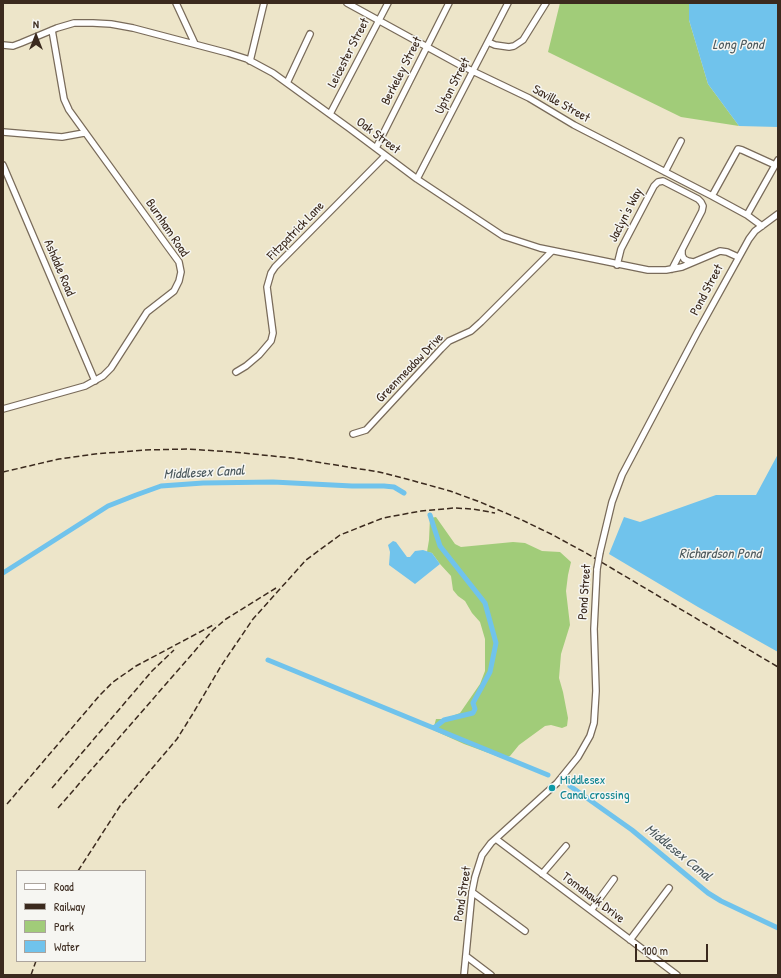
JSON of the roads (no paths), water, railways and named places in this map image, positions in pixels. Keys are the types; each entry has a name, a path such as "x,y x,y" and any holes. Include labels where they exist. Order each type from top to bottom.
{"street":[{"path":"176,3 195,44"},
{"path":"250,61 264,3"},
{"name":"Saville Street","path":"347,3 473,71 529,98 574,125 712,196 747,215 762,226"},
{"name":"Leicester Street","path":"330,114 388,3"},
{"name":"Berkeley Street","path":"376,148 449,3"},
{"name":"Upton Street","path":"417,179 508,3"},
{"path":"488,42 495,45 509,47 514,46 523,40 546,3"},
{"name":"Oak Street","path":"3,45 13,46 21,44 52,30 74,23 112,24 228,53 250,61 273,73 417,179 503,236 518,242 552,251 648,270 672,269 695,262 718,251 727,252 738,257"},
{"name":"Burnham Road","path":"3,408 85,386 103,376 111,368 148,312 174,291 179,281 181,272 179,262 84,133 69,110 64,99 52,30"},
{"path":"287,83 310,34"},
{"path":"3,132 62,137 84,133"},
{"path":"665,172 680,141"},
{"path":"712,196 738,149 777,163 747,215"},
{"name":"Fitzpatrick Lane","path":"236,372 259,355 271,341 274,333 267,287 271,273 275,267 385,156"},
{"name":"Ashdale Road","path":"3,165 96,381"},
{"name":"Jaclyn's Way","path":"617,264 622,246 656,183 660,181 665,182 698,199 702,204 702,211 683,248"},
{"name":"Pond Street","path":"464,975 472,892 482,855 496,838 557,783 578,757 590,736 594,723 596,691 594,628 597,569 612,502 622,475 738,257 753,233 778,214"},
{"path":"683,248 682,255 684,259 690,262 695,262"},
{"path":"672,269 683,248"},
{"name":"Greenmeadow Drive","path":"353,434 366,430 441,348 449,341 471,331 482,322 552,251"},
{"name":"Tomahawk Drive","path":"496,838 677,975"},
{"path":"542,874 566,846"},
{"path":"592,910 614,879"},
{"path":"630,940 669,888"},
{"path":"472,892 525,931"},
{"path":"466,956 491,975"}],"water":[{"name":"Long Pond","path":"689,3 778,3 778,127 739,126 708,84 689,20"},
{"name":"Richardson Pond","path":"778,454 778,652 698,607 609,554 624,517 640,522 716,495 756,495"},
{"path":"393,541 396,542 407,557 410,557 415,551 423,550 432,553 440,564 415,584 389,565 390,552 388,545"}],"waterway":[{"name":"Middlesex Canal","path":"3,573 108,506 161,486 203,483 273,482 384,486 394,487 404,493"},
{"name":"Middlesex Canal","path":"430,515 440,546 485,603 496,643 490,672 473,703 475,709 473,713 444,720 434,728"},
{"name":"Middlesex Canal","path":"268,660 548,775"},
{"name":"Middlesex Canal","path":"570,786 632,830 708,893 721,901 778,928"}],"railway":[{"path":"3,472 59,459 95,454 145,450 187,449 292,458 379,472 403,478 450,491 480,502 551,534 586,553 778,667"},
{"path":"79,870 120,806 177,739 221,666 253,619 306,560 340,535 383,518 421,511 454,508 473,509 495,513"},
{"path":"58,808 213,630 226,619 276,588"},
{"path":"7,804 100,695 113,682 136,666 215,624"},
{"path":"52,788 152,671 174,650"},
{"path":"31,975 36,962"}],"place":[{"name":"Middlesex Canal crossing","path":"552,788"}]}
